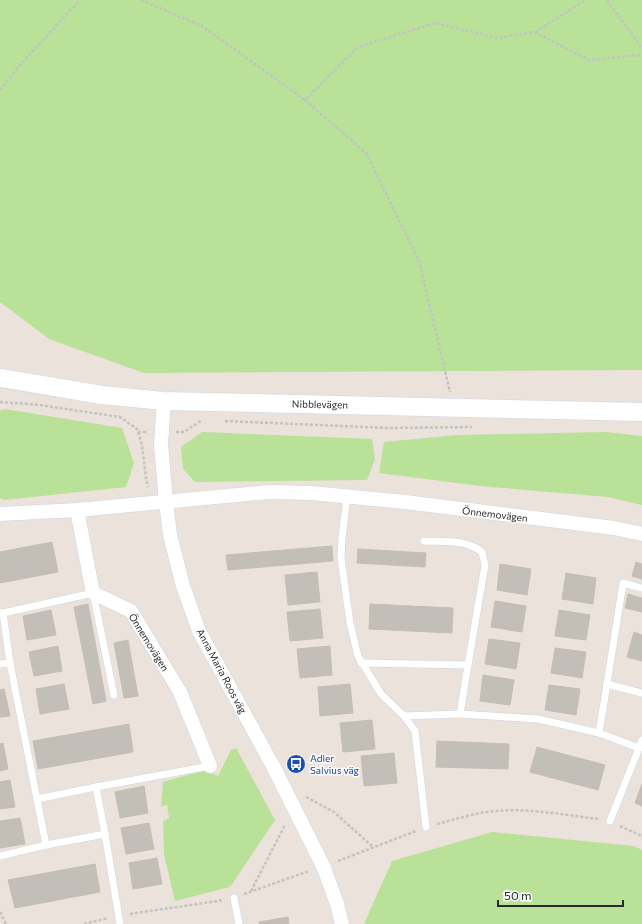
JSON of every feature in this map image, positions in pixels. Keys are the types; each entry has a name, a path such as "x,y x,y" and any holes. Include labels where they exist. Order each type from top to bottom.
{"street":[{"name":"Nibblevägen","path":"0,378 102,395 164,401 642,412"},
{"name":"Anna Maria Roos väg","path":"164,401 159,502 199,631 281,782 324,868 337,904 342,924"},
{"name":"Önnemovägen","path":"0,514 77,510 269,492 311,493 614,528 642,534"},
{"path":"77,510 93,593"},
{"name":"Önnemovägen","path":"93,593 132,611 180,692 210,766"}],"lane":[{"path":"347,496 342,538 342,558 350,623 358,656 362,663 381,694 404,716 415,731 426,826"},
{"path":"424,541 464,542 474,546 482,552 485,565 460,714"},
{"path":"599,733 623,583 642,588"},
{"path":"46,845 10,663 2,613 93,593 114,695"},
{"path":"0,664 10,663"},
{"path":"362,663 468,665"},
{"path":"607,684 642,693"},
{"path":"404,716 460,714 538,719 599,733 639,748"},
{"path":"610,822 642,740"},
{"path":"37,799 210,766"},
{"path":"96,787 120,924"},
{"path":"0,856 46,845 104,834"},
{"path":"234,898 239,924"}],"path":[{"path":"0,90 20,65 80,0"},
{"path":"141,0 202,26 305,100 366,153 419,261 454,407"},
{"path":"305,100 358,46 435,22 498,38 534,32 586,0"},
{"path":"607,0 642,48"},
{"path":"534,32 589,60 642,54"},
{"path":"0,402 40,405 120,417 137,429 142,445 146,478 159,502"},
{"path":"281,782 334,812 374,848"},
{"path":"250,892 294,809"},
{"path":"338,861 374,848 426,826 495,811 536,812 602,819 642,836"},
{"path":"84,924 119,916 234,898 310,871"},
{"path":"0,912 6,924"}],"green space":[{"path":"0,0 642,0 642,370 144,373 49,339 0,302"},
{"path":"5,409 122,428 134,463 126,487 4,500 0,498 0,410"},
{"path":"202,432 372,439 375,459 367,480 195,482 183,469 181,447"},
{"path":"606,432 642,436 642,505 608,497 480,486 379,473 384,442 457,435"},
{"path":"236,748 275,820 230,887 175,901 164,855 163,821 169,818 167,805 161,807 163,782 205,770 218,776 231,750"},
{"path":"492,832 634,846 642,850 642,924 364,924 392,861"}],"building":[{"path":"52,542 58,572 0,583 0,552"},
{"path":"332,546 333,561 228,570 226,555"},
{"path":"358,549 426,553 425,567 357,563"},
{"path":"636,562 642,564 642,579 632,576"},
{"path":"500,564 531,569 527,595 497,590"},
{"path":"317,572 320,602 288,605 285,575"},
{"path":"566,573 596,578 593,604 562,599"},
{"path":"628,594 642,598 642,612 625,608"},
{"path":"495,601 526,606 522,632 491,627"},
{"path":"88,604 106,701 93,704 74,607"},
{"path":"370,604 453,608 452,633 369,629"},
{"path":"320,609 323,638 290,641 287,612"},
{"path":"51,610 56,635 27,640 23,616"},
{"path":"559,610 590,615 586,640 555,636"},
{"path":"634,632 642,635 642,661 627,657"},
{"path":"489,639 520,643 516,669 485,664"},
{"path":"128,640 138,696 124,698 114,643"},
{"path":"58,646 62,671 34,676 29,652"},
{"path":"330,646 332,675 300,678 297,649"},
{"path":"555,648 586,652 582,678 551,673"},
{"path":"483,675 514,680 510,705 480,701"},
{"path":"64,684 69,709 40,714 36,689"},
{"path":"350,684 353,713 320,716 318,687"},
{"path":"549,685 580,689 576,715 545,710"},
{"path":"4,689 10,716 0,717 0,690"},
{"path":"372,720 375,749 343,752 340,723"},
{"path":"129,724 133,752 38,769 33,741"},
{"path":"437,741 509,744 508,769 436,767"},
{"path":"3,743 8,769 0,771 0,744"},
{"path":"537,747 605,765 598,790 530,772"},
{"path":"394,753 397,783 364,786 361,756"},
{"path":"10,780 15,807 0,809 0,782"},
{"path":"642,784 642,806 635,803"},
{"path":"144,786 148,813 120,818 115,792"},
{"path":"20,818 25,844 0,848 0,821"},
{"path":"149,823 154,849 126,854 121,828"},
{"path":"157,858 162,884 133,889 129,863"},
{"path":"95,864 100,892 15,908 8,880"},
{"path":"288,917 289,924 259,924 259,922"}],"place":[{"name":"Adler Salvius väg","path":"296,764"}]}
